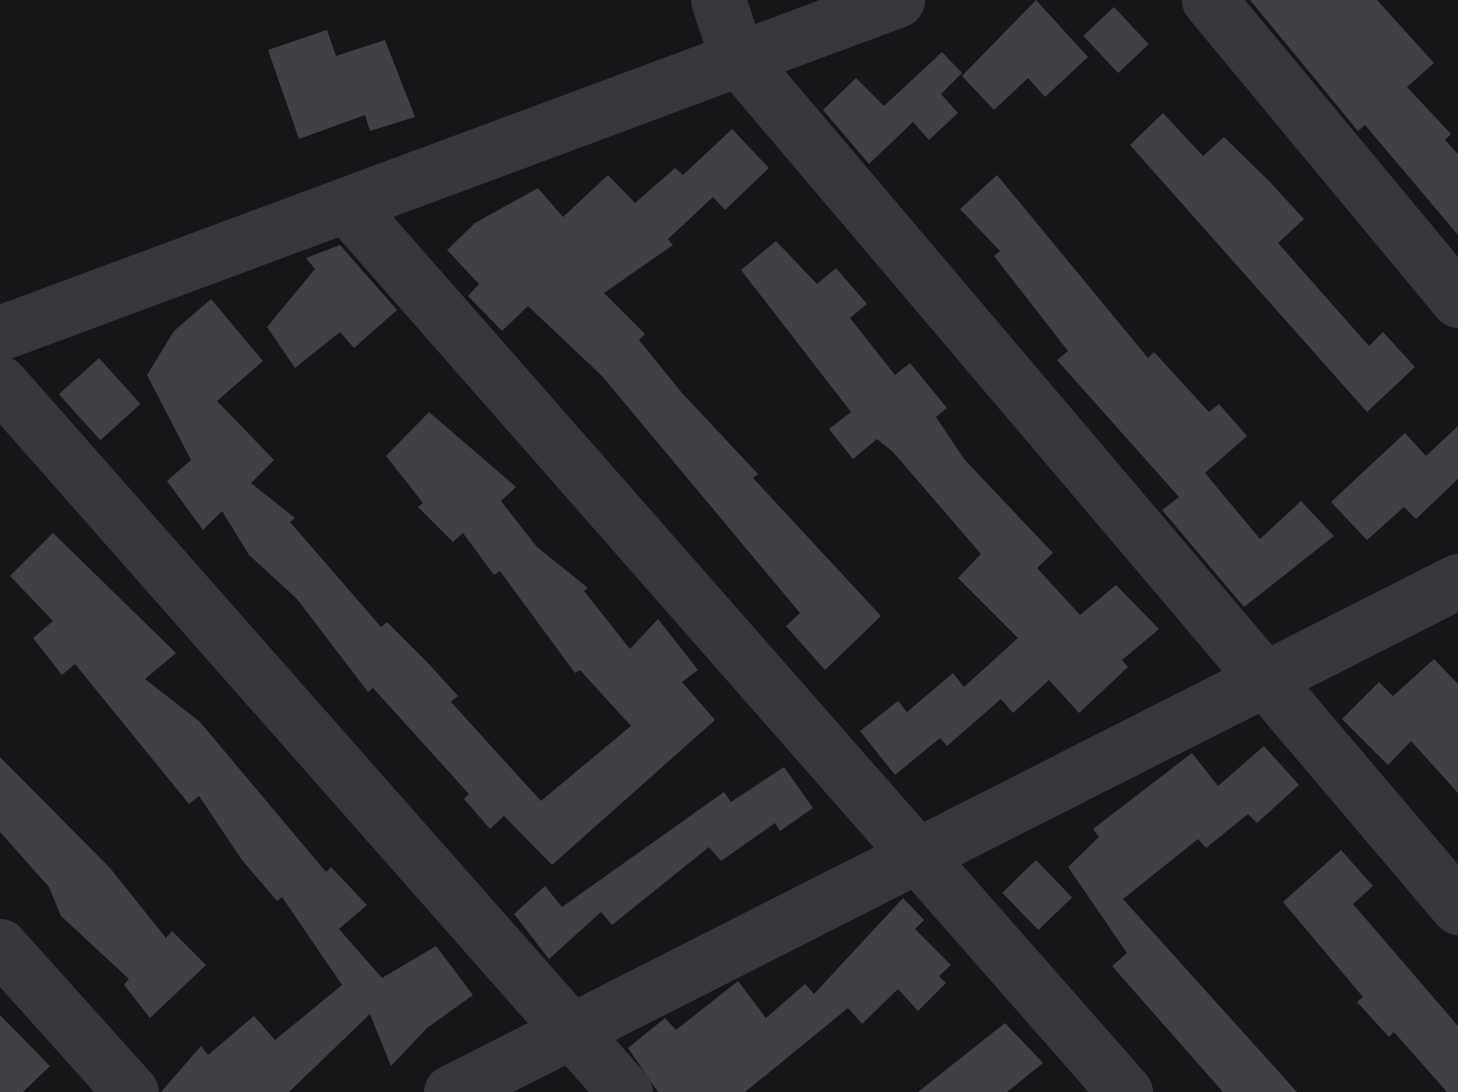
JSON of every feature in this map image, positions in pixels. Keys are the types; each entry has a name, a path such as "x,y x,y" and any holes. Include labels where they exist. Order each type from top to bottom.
{"street":[{"path":"718,0 737,57 1458,907"},
{"path":"0,333 897,0"},
{"path":"1209,0 1458,300"},
{"path":"348,207 1124,1092"},
{"path":"0,383 625,1092"},
{"path":"451,1092 912,853 1458,581"},
{"path":"0,946 130,1092"}],"building":[{"path":"1036,0 1088,57 1045,97 1028,78 994,110 962,76"},
{"path":"1250,0 1377,0 1434,63 1407,87 1451,134 1445,140 1458,154 1458,235 1365,125 1358,131"},
{"path":"1114,7 1149,44 1118,73 1083,36"},
{"path":"327,30 336,56 385,40 415,117 370,131 365,115 299,139 268,50"},
{"path":"942,52 962,73 941,94 958,113 929,140 913,122 869,164 823,110 856,78 884,106"},
{"path":"1163,113 1203,156 1224,137 1270,182 1304,219 1278,243 1369,346 1383,332 1415,367 1367,412 1130,145"},
{"path":"732,129 769,168 725,210 713,197 668,239 673,245 604,293 645,334 639,340 682,393 758,474 753,478 881,616 825,670 786,626 800,613 602,376 528,306 502,331 468,296 479,284 447,250 475,223 538,188 563,217 608,175 635,203 675,168 683,175"},
{"path":"997,175 1148,358 1154,352 1209,412 1219,404 1247,436 1205,473 1260,539 1301,501 1334,536 1244,607 1162,510 1179,497 1057,360 1068,351 994,256 1000,251 960,209"},
{"path":"776,241 817,284 836,268 867,304 850,318 895,375 910,363 947,408 936,417 964,459 1053,553 1037,568 1080,615 1116,585 1159,629 1122,660 1128,667 1079,713 1049,680 1013,713 1001,699 947,746 940,738 895,775 860,731 898,701 907,712 953,673 964,687 1018,638 958,578 981,554 893,452 877,439 853,459 829,429 851,412 741,270"},
{"path":"340,245 397,310 354,348 340,332 295,368 267,327 315,269 306,258"},
{"path":"211,299 263,361 217,401 274,460 251,483 295,518 290,522 381,627 387,622 427,662 458,696 451,702 541,801 631,726 580,670 575,673 500,571 494,575 463,533 453,542 418,507 423,503 386,456 429,412 516,487 501,501 537,547 588,588 584,591 630,649 658,619 698,670 682,682 715,720 552,865 504,816 490,829 464,799 469,794 373,688 368,692 297,599 249,555 222,511 203,530 167,481 191,460 147,375 174,331"},
{"path":"99,358 140,404 100,440 59,394"},
{"path":"1458,426 1458,479 1416,519 1404,507 1367,540 1331,502 1405,433 1426,456"},
{"path":"53,533 176,653 145,679 200,722 326,872 331,867 367,905 339,929 382,978 436,946 473,995 427,1028 391,1066 370,1014 289,1092 161,1092 201,1046 208,1055 254,1016 275,1040 342,985 282,897 277,901 242,860 199,796 189,804 75,664 62,675 33,638 53,621 10,576"},
{"path":"1434,659 1458,684 1458,793 1411,741 1388,765 1342,719 1379,682 1393,696"},
{"path":"1264,746 1299,785 1257,823 1248,814 1206,848 1198,839 1123,899 1297,1092 1223,1092 1112,966 1127,953 1068,867 1099,837 1093,829 1192,753 1218,786"},
{"path":"0,757 110,868 166,938 172,931 206,965 150,1018 124,985 129,979 61,916 49,887 0,832"},
{"path":"784,767 813,808 780,831 775,823 721,861 709,847 612,925 601,912 549,959 514,914 545,886 562,907 724,792 731,802"},
{"path":"1341,850 1373,886 1353,904 1458,1026 1458,1092 1447,1092 1394,1032 1389,1037 1357,1002 1363,997 1283,902"},
{"path":"1036,860 1072,897 1038,930 1002,893"},
{"path":"903,898 924,920 915,929 951,965 939,976 946,983 918,1011 898,989 862,1024 848,1008 745,1092 658,1092 628,1048 665,1018 676,1030 738,981 766,1018 805,984 814,994"},
{"path":"0,1015 50,1066 23,1092 0,1092"},
{"path":"1005,1023 1043,1063 1007,1092 918,1092"}]}
